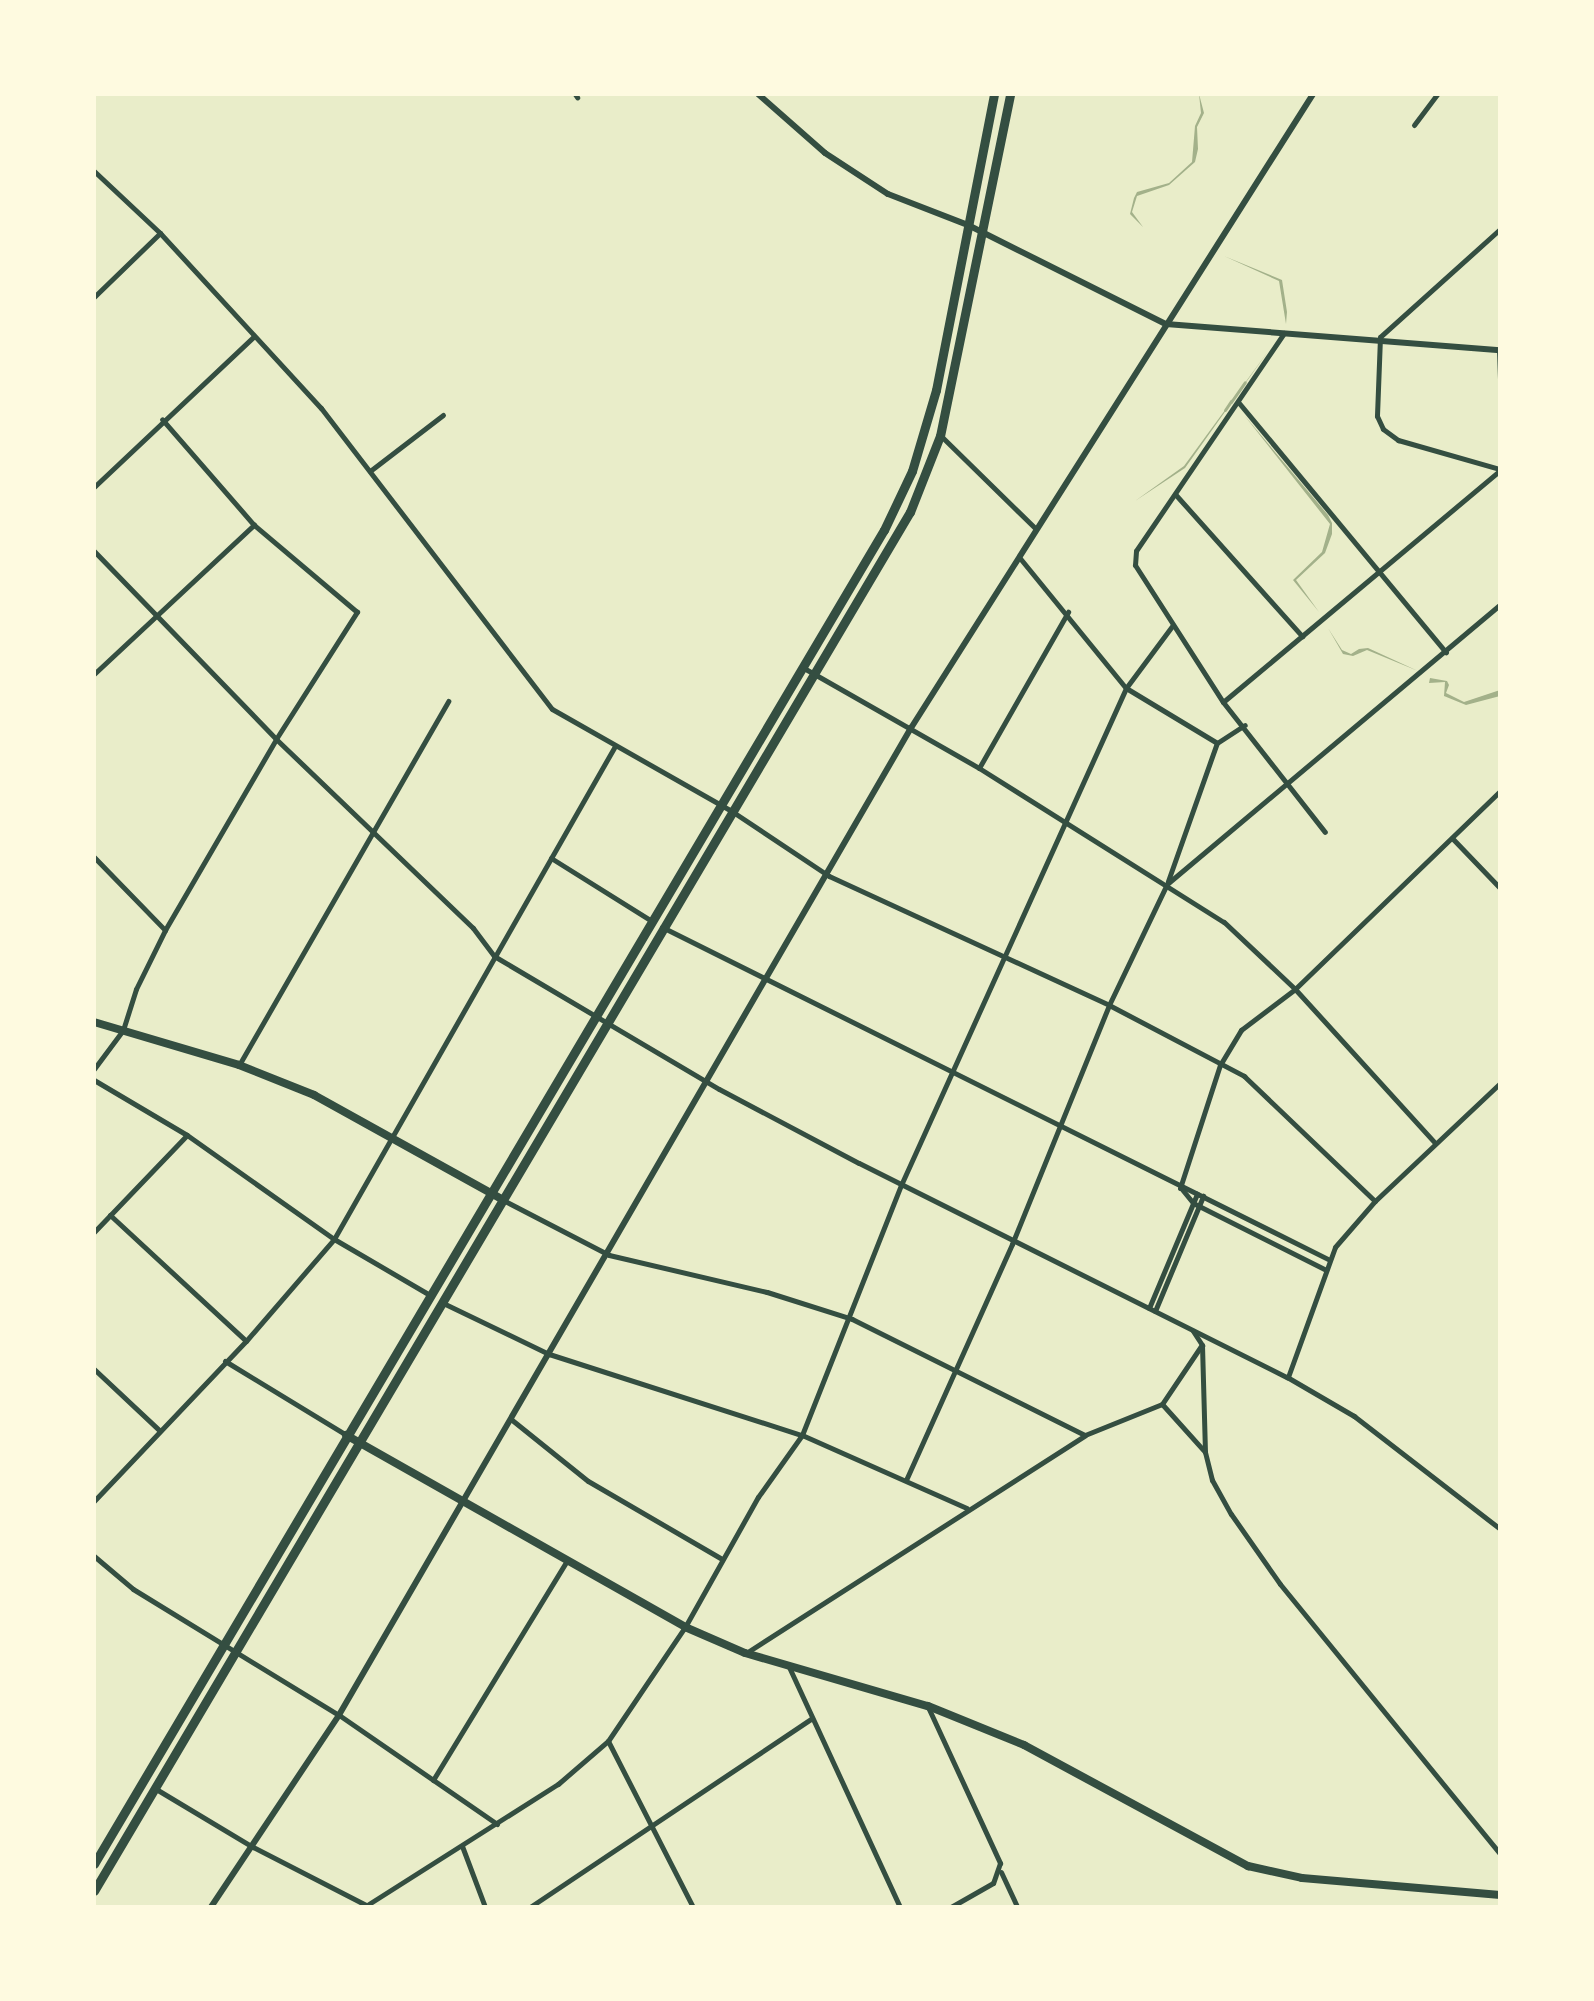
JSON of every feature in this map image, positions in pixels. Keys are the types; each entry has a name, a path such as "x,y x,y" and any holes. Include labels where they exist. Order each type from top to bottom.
{"highway":[{"path":"94,1891 606,1023 720,804 884,530 912,471 936,390 994,94"},
{"path":"94,1864 595,1016 730,810 897,536 940,436 1010,94"}],"main road":[{"path":"94,1022 239,1065 314,1095 502,1199"},
{"path":"346,1435 462,1505 685,1627 745,1653 928,1706 1079,1772 1248,1866 1302,1878 1500,1895"}],"street":[{"path":"758,94 825,153 868,181 984,232 1166,324 1380,337 1499,350 1500,382"},
{"path":"211,1907 339,1715 829,876 911,728 1313,94"},
{"path":"1414,125 1437,94"},
{"path":"94,171 160,233 321,408 552,709 730,810 829,876 1109,1005 1220,1065 1272,1098 1375,1201"},
{"path":"1500,229 1380,337 1377,416 1383,429 1426,450 1500,470"},
{"path":"94,297 160,233"},
{"path":"1285,331 1134,556 1138,574 1223,702 1245,725 1325,832"},
{"path":"94,487 162,419 253,337"},
{"path":"1239,403 1446,652"},
{"path":"370,471 443,415"},
{"path":"94,1069 123,1030 136,989 165,930 276,739 357,612 254,525 162,419"},
{"path":"940,436 1036,529"},
{"path":"1223,702 1381,573 1500,470"},
{"path":"1175,494 1302,636"},
{"path":"94,674 254,525"},
{"path":"94,551 276,739 473,928 494,956 708,1082 1012,1244 1287,1377 1354,1416 1500,1529"},
{"path":"1019,557 1068,612 1126,688 1217,743"},
{"path":"1167,884 1288,781 1425,672 1500,605"},
{"path":"979,768 1068,612"},
{"path":"155,1788 253,1847 365,1906 558,1784 608,1741 685,1627 722,1559 802,1435 852,1319 901,1185 1126,688 1172,626"},
{"path":"802,667 979,768 1224,922 1295,989 1434,1142"},
{"path":"239,1065 448,701"},
{"path":"906,1480 1012,1244 1109,1005 1167,884 1217,743 1245,725"},
{"path":"94,1501 246,1341 334,1239 390,1135 615,746"},
{"path":"1180,1188 1220,1065 1241,1030 1295,989 1500,791"},
{"path":"1452,838 1500,888"},
{"path":"94,857 165,930"},
{"path":"551,858 656,924 766,982 1061,1123 1180,1188 1330,1260"},
{"path":"94,869 100,863"},
{"path":"94,1080 187,1135 334,1239 428,1294"},
{"path":"1287,1377 1330,1260 1375,1201 1434,1142 1500,1083"},
{"path":"94,1232 187,1135"},
{"path":"1180,1188 1196,1205 1326,1270"},
{"path":"1152,1310 1200,1195"},
{"path":"502,1199 609,1255 767,1292 852,1319 1085,1435"},
{"path":"110,1215 246,1341"},
{"path":"440,1302 549,1354 802,1435 967,1508"},
{"path":"1192,1330 1202,1345 1205,1452 1212,1480 1231,1514 1280,1584 1500,1854"},
{"path":"745,1653 1085,1435 1162,1404 1202,1345"},
{"path":"225,1361 346,1435"},
{"path":"94,1369 159,1430"},
{"path":"1162,1404 1205,1452"},
{"path":"512,1420 588,1481 722,1559"},
{"path":"94,1556 133,1589 339,1715 497,1824"},
{"path":"433,1780 566,1562"},
{"path":"789,1667 900,1907"},
{"path":"928,1706 999,1874 1017,1907"},
{"path":"530,1907 653,1821 812,1718"},
{"path":"608,1741 653,1821 693,1907"},
{"path":"462,1846 485,1907"},
{"path":"951,1907 999,1874"}],"shaded area":[{"path":"1199,94 1204,113 1197,127 1195,162 1169,185 1137,196 1132,212 1143,227 1130,214 1137,192 1169,183 1192,162 1195,126 1201,113"},
{"path":"1224,256 1282,280 1286,324 1279,281"},
{"path":"1269,350 1185,468 1135,501 1184,466"},
{"path":"1244,415 1332,523 1332,534 1325,553 1296,580 1319,612 1293,580 1322,552 1330,524"},
{"path":"1328,628 1342,650 1351,654 1368,648 1418,671 1367,650 1353,656 1343,654"},
{"path":"1430,678 1447,681 1446,693 1464,702 1500,690 1500,696 1466,705 1444,696 1445,682 1429,683"}],"waterway":[{"path":"1231,402 1245,382"},
{"path":"1225,410 1231,401"}]}
